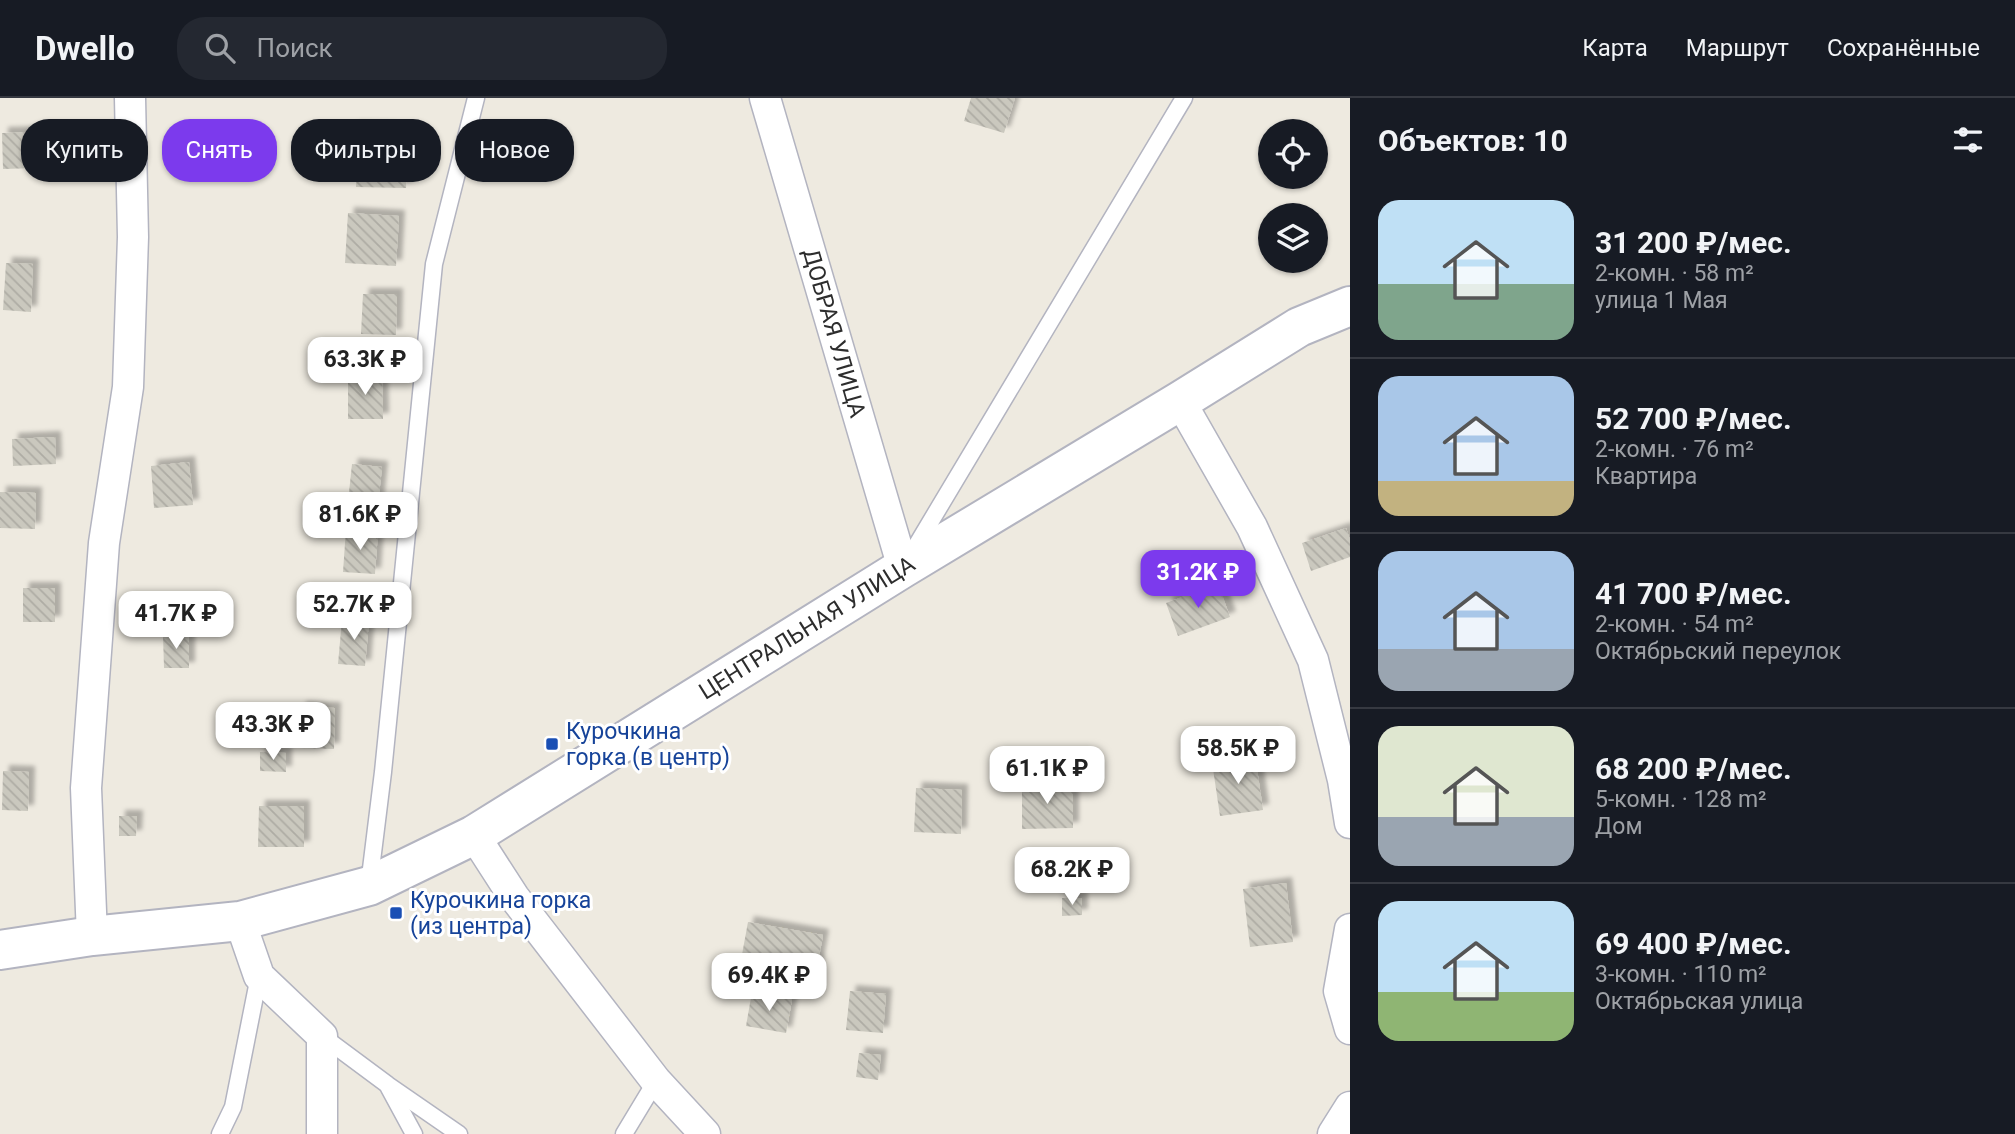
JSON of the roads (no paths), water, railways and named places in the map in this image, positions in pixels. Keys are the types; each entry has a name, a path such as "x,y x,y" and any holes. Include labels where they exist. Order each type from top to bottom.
{"street":[{"path":"92,936 86,788 104,543 128,387 133,237 130,98"},
{"name":"ДОБРАЯ УЛИЦА","path":"765,98 903,568"},
{"name":"ЦЕНТРАЛЬНАЯ УЛИЦА","path":"0,950 92,936 240,921 369,886 474,835 903,568 1299,327 1350,306"},
{"path":"1180,401 1252,527 1312,660 1343,780 1350,823"},
{"path":"474,835 514,897 656,1081 705,1134"},
{"path":"240,921 259,976 322,1036 322,1134"},
{"path":"1350,929 1339,991 1350,1029"},
{"path":"1333,1134 1350,1107"}],"lane":[{"path":"369,886 435,264 476,98"},
{"path":"903,568 1184,98"},
{"path":"220,1134 233,1107 259,976"},
{"path":"322,1036 459,1134"},
{"path":"624,1134 656,1081"},
{"path":"387,1085 414,1134"}],"place":[{"name":"Курочкина горка (в центр)","path":"552,744"},
{"name":"Курочкина горка (из центра)","path":"396,913"}]}
